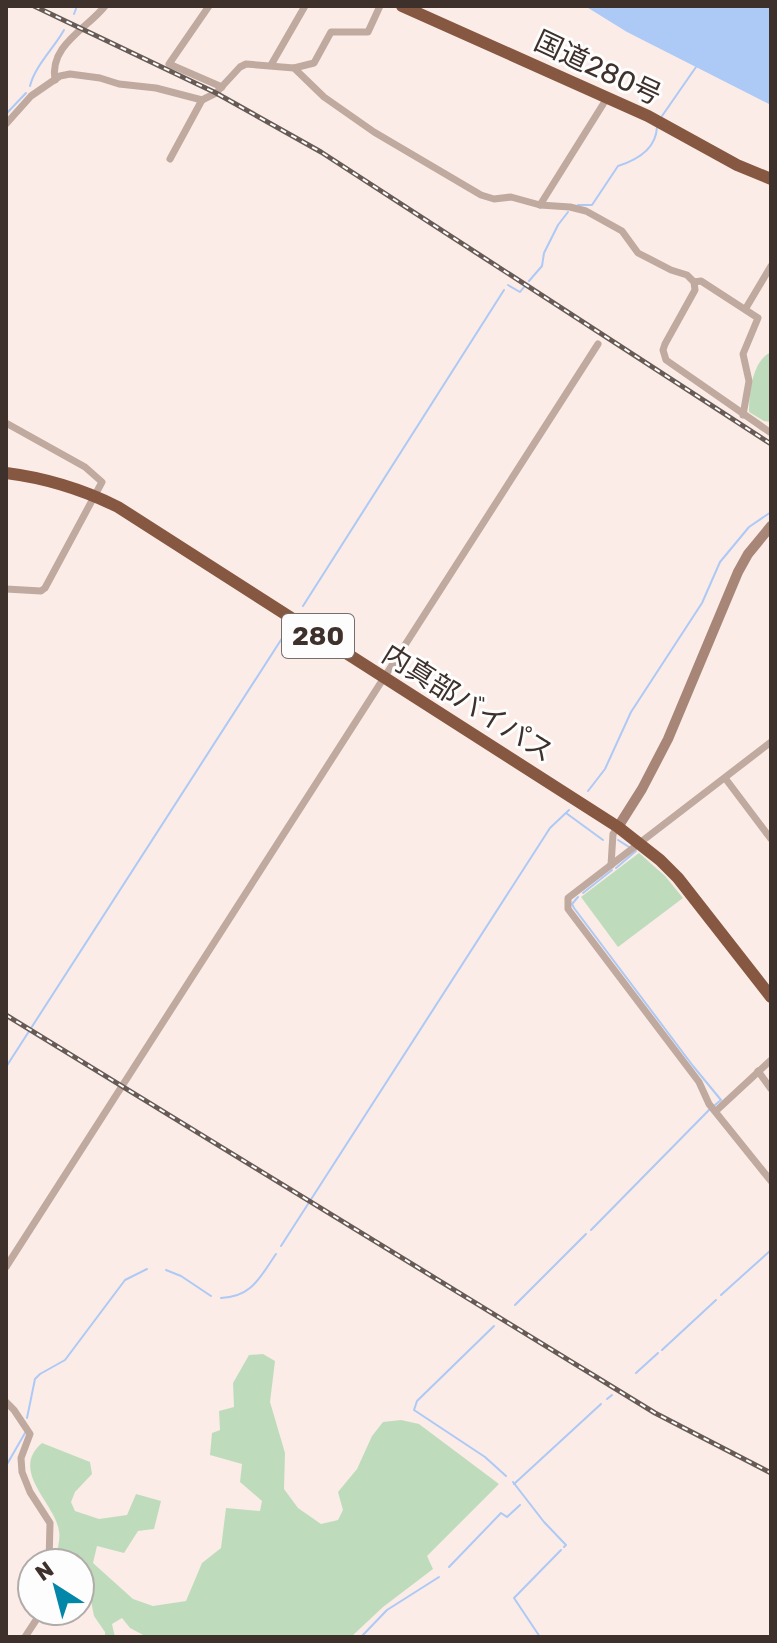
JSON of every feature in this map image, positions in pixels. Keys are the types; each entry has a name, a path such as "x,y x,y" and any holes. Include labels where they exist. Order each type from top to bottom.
{"highway":[{"name":"国道280号","path":"402,6 648,116 737,165 771,179"},
{"name":"内真部バイパス","path":"6,473 39,478 95,496 156,530 618,827 660,860 696,898 771,997"}],"street":[{"path":"55,80 54,71 60,50 105,6"},
{"path":"209,6 169,64 222,87"},
{"path":"271,65 305,6"},
{"path":"6,124 31,96 70,74 156,88 202,100 210,98 240,67 261,63 294,68 314,63 331,32 368,32 380,6"},
{"path":"294,68 324,97 374,132 481,195 494,199 511,197 540,205 586,211 622,231 638,253 687,275 696,287 665,344 665,356 671,365 771,433"},
{"path":"540,205 607,98"},
{"path":"170,159 202,100"},
{"path":"746,308 771,266"},
{"path":"694,282 701,281 746,308 759,320 743,354 749,381 743,415"},
{"path":"6,1267 598,344"},
{"path":"6,423 85,467 102,482 45,588 32,591 6,589"},
{"path":"611,865 613,834 642,789 668,739 738,572 771,526"},
{"path":"771,742 568,898 568,909 771,1181"},
{"path":"725,778 771,839"},
{"path":"716,1111 771,1060"},
{"path":"758,1071 771,1089"},
{"path":"6,1402 30,1434 21,1458 22,1472 30,1492 50,1523 49,1547"}],"green space":[{"path":"771,352 771,422 749,412 756,370"},
{"path":"639,853 665,876 683,898 618,947 581,897"},
{"path":"263,1354 275,1361 270,1402 285,1453 284,1489 298,1508 321,1524 338,1520 343,1510 338,1492 357,1469 372,1436 383,1422 401,1420 419,1424 499,1484 427,1556 433,1569 383,1607 351,1637 147,1637 130,1628 122,1618 112,1624 115,1637 105,1637 96,1619 96,1566 133,1599 153,1606 186,1601 202,1563 221,1548 226,1508 260,1511 262,1501 240,1482 242,1464 210,1455 212,1433 220,1430 219,1411 234,1407 233,1383 249,1355"},
{"path":"42,1443 90,1462 92,1474 75,1492 71,1502 75,1511 99,1519 127,1515 136,1494 161,1501 154,1529 138,1531 124,1553 97,1546 96,1550 96,1547 58,1547 56,1520 37,1487 30,1465 33,1454"}],"water":[{"path":"585,6 771,6 771,105 627,32"}],"waterway":[{"path":"74,14 77,6"},
{"path":"30,86 40,64 64,30"},
{"path":"662,116 696,67"},
{"path":"6,114 26,93"},
{"path":"578,205 592,205 618,166 638,157 649,147 657,127"},
{"path":"529,281 542,266 544,253 568,212"},
{"path":"508,285 520,292 524,287"},
{"path":"303,606 504,290"},
{"path":"588,791 605,769 631,712 702,603 720,562 749,527 771,512"},
{"path":"6,1067 288,629"},
{"path":"281,1246 550,828 569,810"},
{"path":"566,813 603,840"},
{"path":"618,840 629,847"},
{"path":"616,868 636,851"},
{"path":"583,893 612,870"},
{"path":"578,897 572,904 574,908 721,1100 715,1105"},
{"path":"591,1230 710,1109"},
{"path":"515,1305 586,1234"},
{"path":"721,1295 771,1250"},
{"path":"221,1298 248,1290 276,1254"},
{"path":"27,1418 35,1379 65,1360 125,1280 147,1269"},
{"path":"166,1270 211,1296"},
{"path":"662,1350 716,1300"},
{"path":"494,1326 417,1401 414,1410 485,1457 506,1476"},
{"path":"636,1373 658,1353"},
{"path":"607,1399 612,1395"},
{"path":"514,1484 601,1404"},
{"path":"6,1466 25,1433"},
{"path":"513,1482 566,1545 564,1547"},
{"path":"449,1567 501,1513 507,1517 520,1505"},
{"path":"540,1637 514,1598 561,1550"},
{"path":"361,1637 387,1610 439,1577"}],"railway":[{"path":"34,6 216,93 321,152 771,444"},
{"path":"6,1015 655,1413 771,1473"}]}
